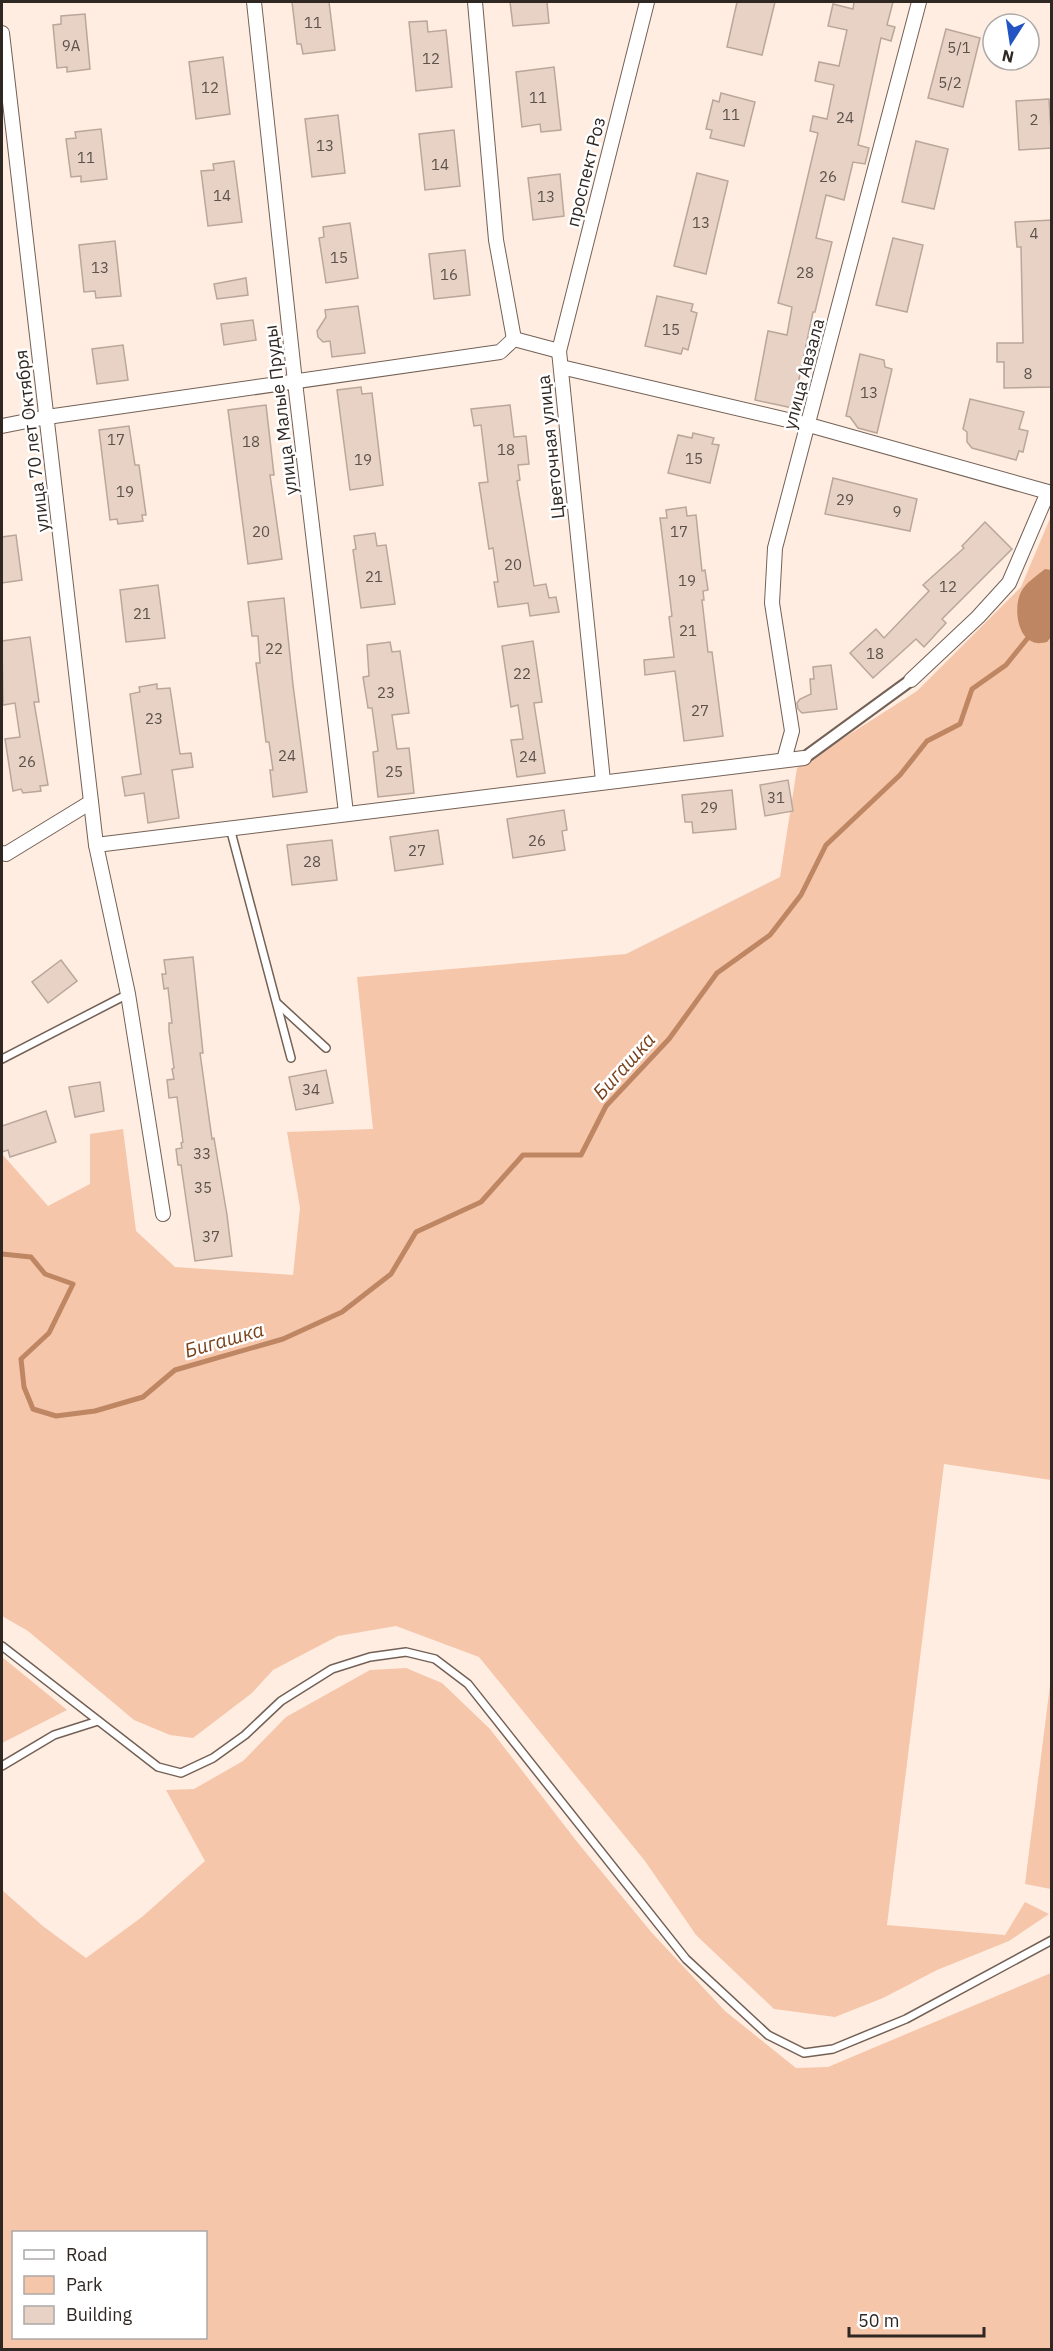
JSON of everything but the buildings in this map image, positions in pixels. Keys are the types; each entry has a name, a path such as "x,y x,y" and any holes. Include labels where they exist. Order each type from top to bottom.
{"street":[{"name":"улица Малые Пруды","path":"254,2 295,382 346,813"},
{"path":"2,426 47,417 500,352 514,339 496,240 476,2"},
{"name":"проспект Роз","path":"559,351 647,2"},
{"name":"улица Авзала","path":"784,760 792,731 772,603 775,548 920,2"},
{"name":"улица 70 лет Октября","path":"2,33 96,845 128,994 163,1214"},
{"name":"Цветочная улица","path":"514,339 559,351 603,781"},
{"path":"96,845 804,758 911,680 978,617 1009,583 1048,492 809,425 561,367"},
{"path":"2,853 6,854 91,802"}],"lane":[{"path":"230,828 291,1058"},
{"path":"2,1059 128,994"},
{"path":"277,1003 326,1048"},
{"path":"2,1646 158,1767 181,1773 213,1758 245,1735 281,1701 332,1669 370,1657 406,1652 435,1659 468,1684 686,1959 768,2035 804,2053 834,2049 906,2019 1052,1940"},
{"path":"2,1766 54,1735 98,1721"}],"green space":[{"path":"1051,516 1051,1480 944,1464 887,1925 1005,1935 1025,1902 1049,1914 1009,1941 937,1970 883,1998 835,2017 774,2009 696,1935 645,1861 479,1657 396,1626 338,1636 273,1670 252,1693 193,1738 170,1735 134,1720 28,1631 2,1616 2,1154 48,1206 90,1184 90,1134 123,1129 136,1231 175,1267 293,1275 300,1208 287,1132 373,1129 357,977 626,954 780,877 797,768 917,691 1021,587"},
{"path":"2,1657 67,1710 2,1743"},
{"path":"406,1668 442,1683 490,1729 578,1843 652,1933 725,2011 796,2068 828,2067 1051,1973 1051,2349 2,2349 2,1890 44,1927 86,1958 142,1917 205,1861 166,1790 194,1789 243,1761 286,1717 370,1670"},
{"path":"1051,1677 1052,1889 1025,1884"}],"shaded area":[{"path":"1045,569 1051,570 1051,637 1047,642 1036,643 1027,639 1023,633 1017,612 1023,589"}],"waterway":[{"name":"Бигашка","path":"2,1254 31,1257 45,1274 73,1284 49,1333 21,1359 24,1387 33,1409 56,1416 95,1411 143,1397 175,1370 283,1339 342,1312 391,1274 416,1232 481,1202 523,1155 581,1155 606,1106 669,1039 717,973 770,935 801,895 826,845 900,775 927,741 960,724 972,689 1006,665 1027,639"}]}
